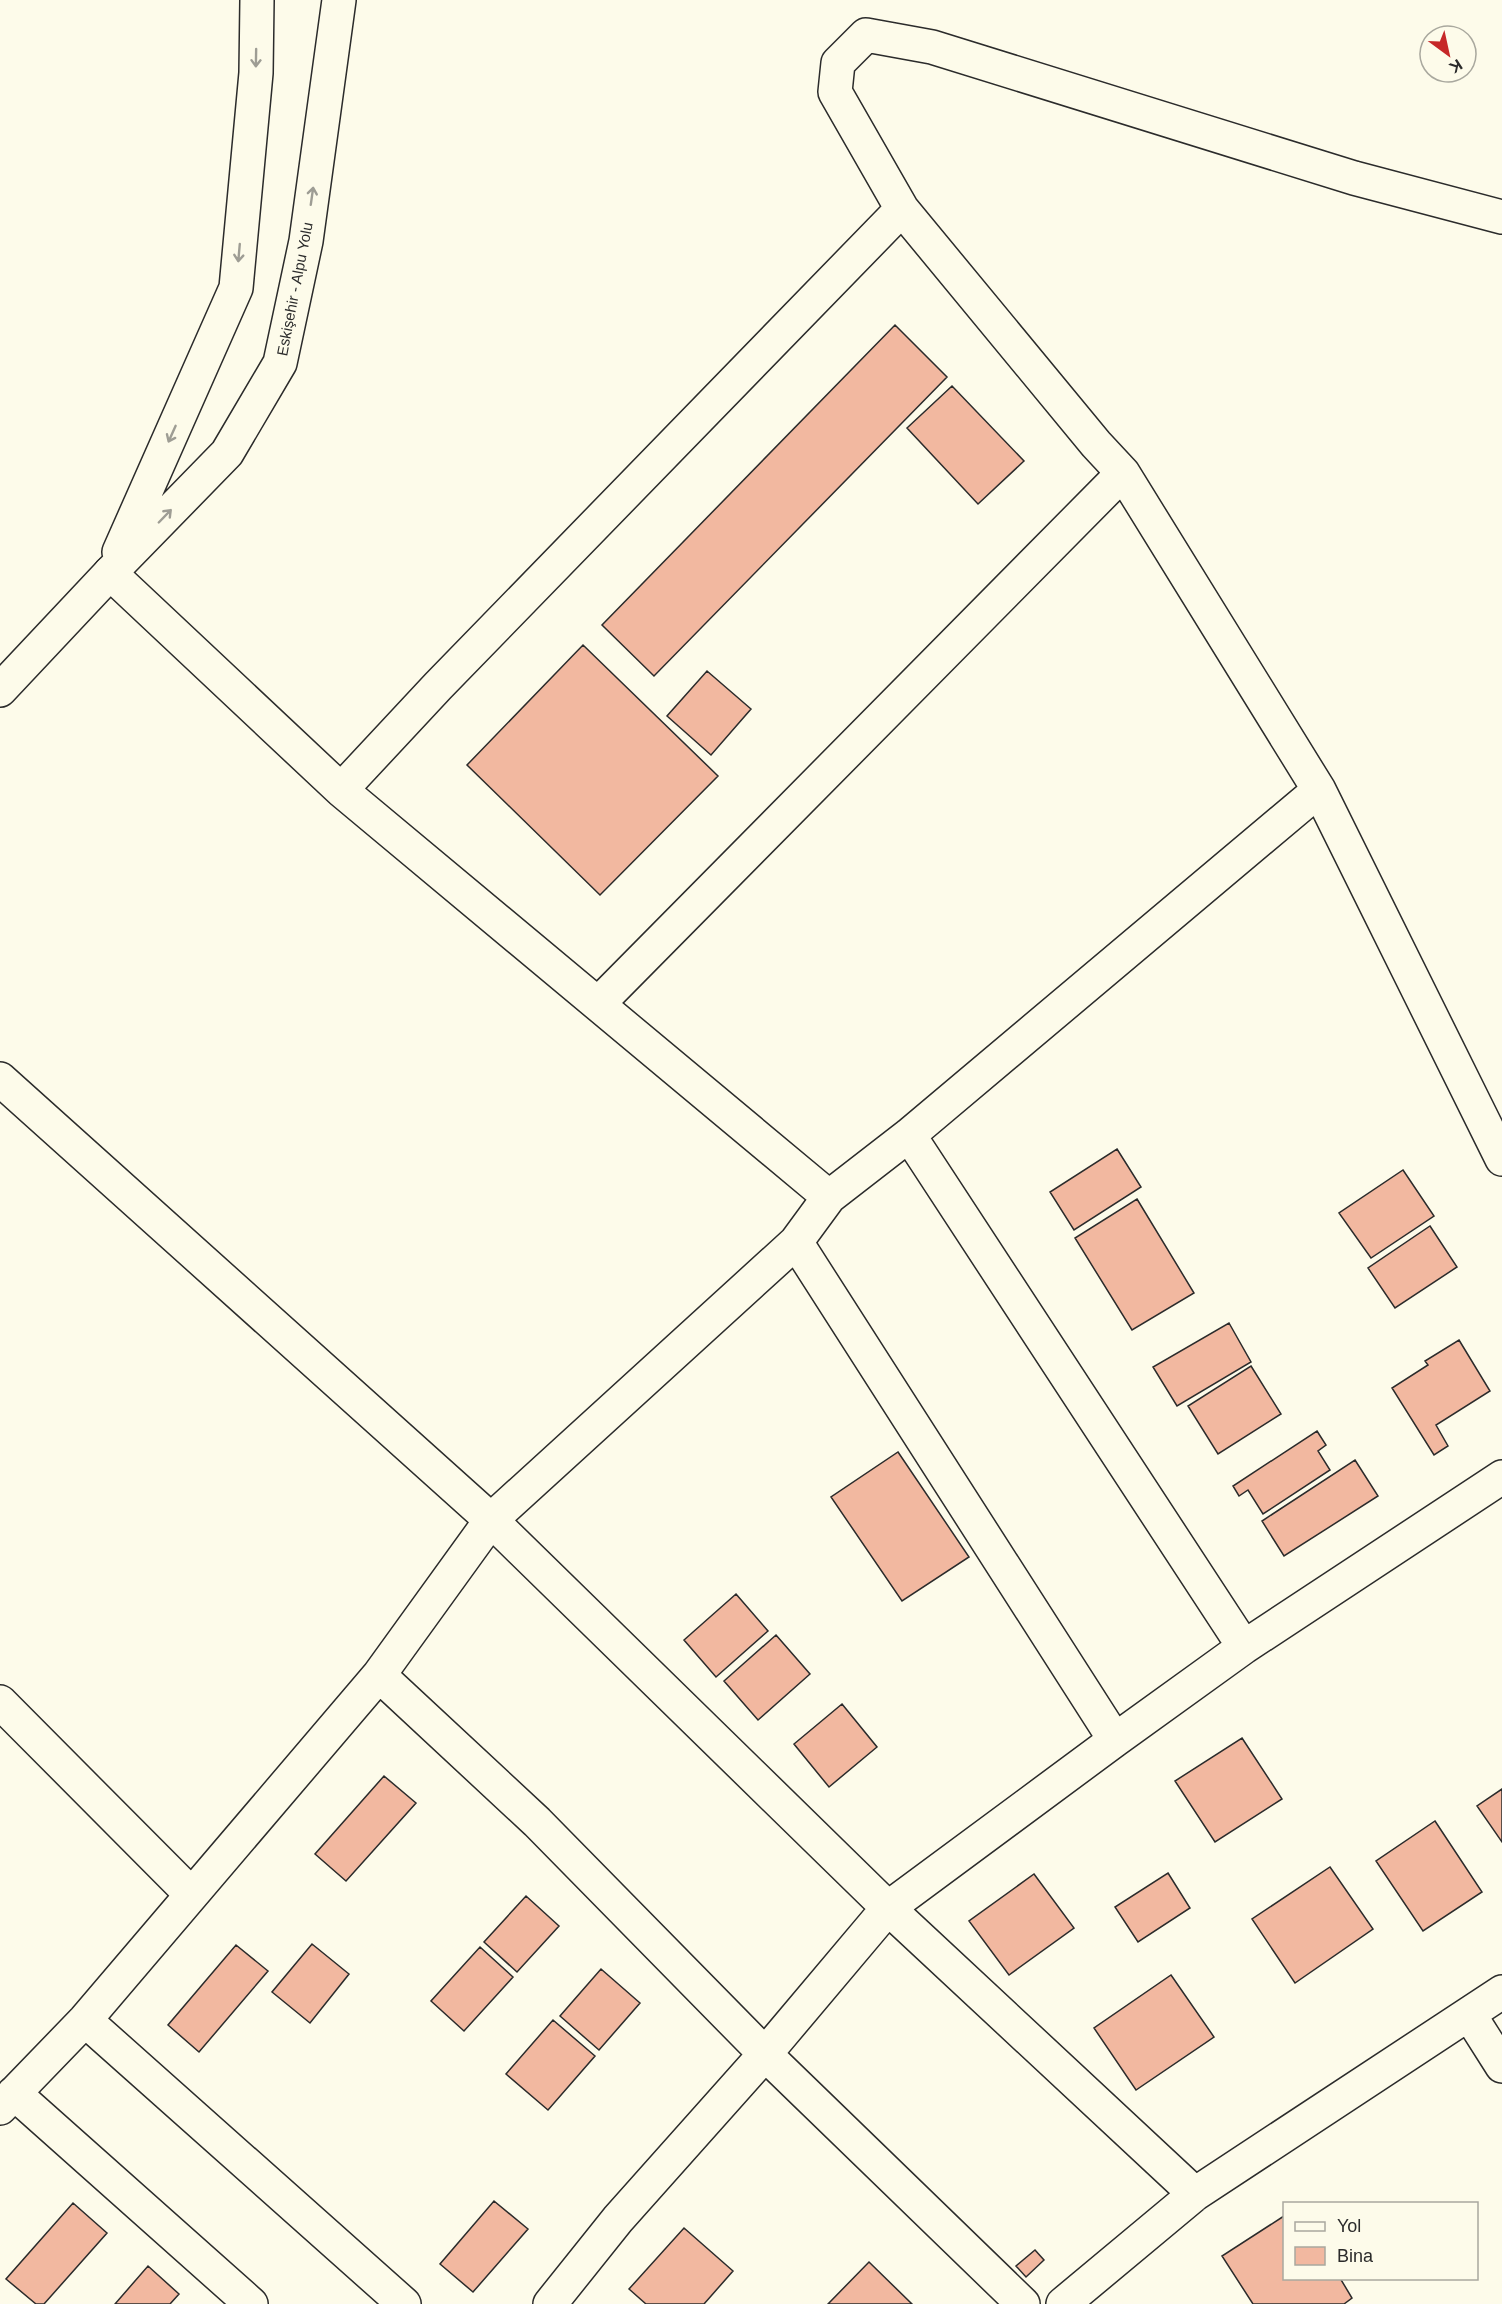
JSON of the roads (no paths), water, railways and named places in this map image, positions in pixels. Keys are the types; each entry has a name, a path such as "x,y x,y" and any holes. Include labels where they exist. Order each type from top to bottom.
{"street":[{"path":"257,0 256,73 236,288 110,573 341,790 829,1197"},
{"name":"Eskişehir - Alpu Yolu","path":"0,690 110,573 228,453 280,363 306,241 339,0"},
{"path":"1502,217 1354,178 932,47 866,35 838,63 835,92 902,209 1096,444 1123,472 1319,789 1502,1158"},
{"path":"341,790 438,686 902,209"},
{"path":"598,1004 1123,472"},
{"path":"251,2304 7,2100 86,2020 379,1675 491,1520 796,1242 829,1197 909,1135 1319,789"},
{"path":"0,1079 491,1520 888,1908 1195,2194"},
{"path":"909,1135 1244,1647"},
{"path":"796,1242 1114,1740"},
{"path":"550,2304 618,2219 765,2054 888,1908 1114,1740 1244,1647 1502,1477"},
{"path":"379,1675 537,1822 765,2054 1023,2304"},
{"path":"0,1702 191,1894"},
{"path":"1063,2304 1195,2194 1502,1992"},
{"path":"1469,2014 1502,2066"},
{"path":"86,2020 404,2304"}]}
